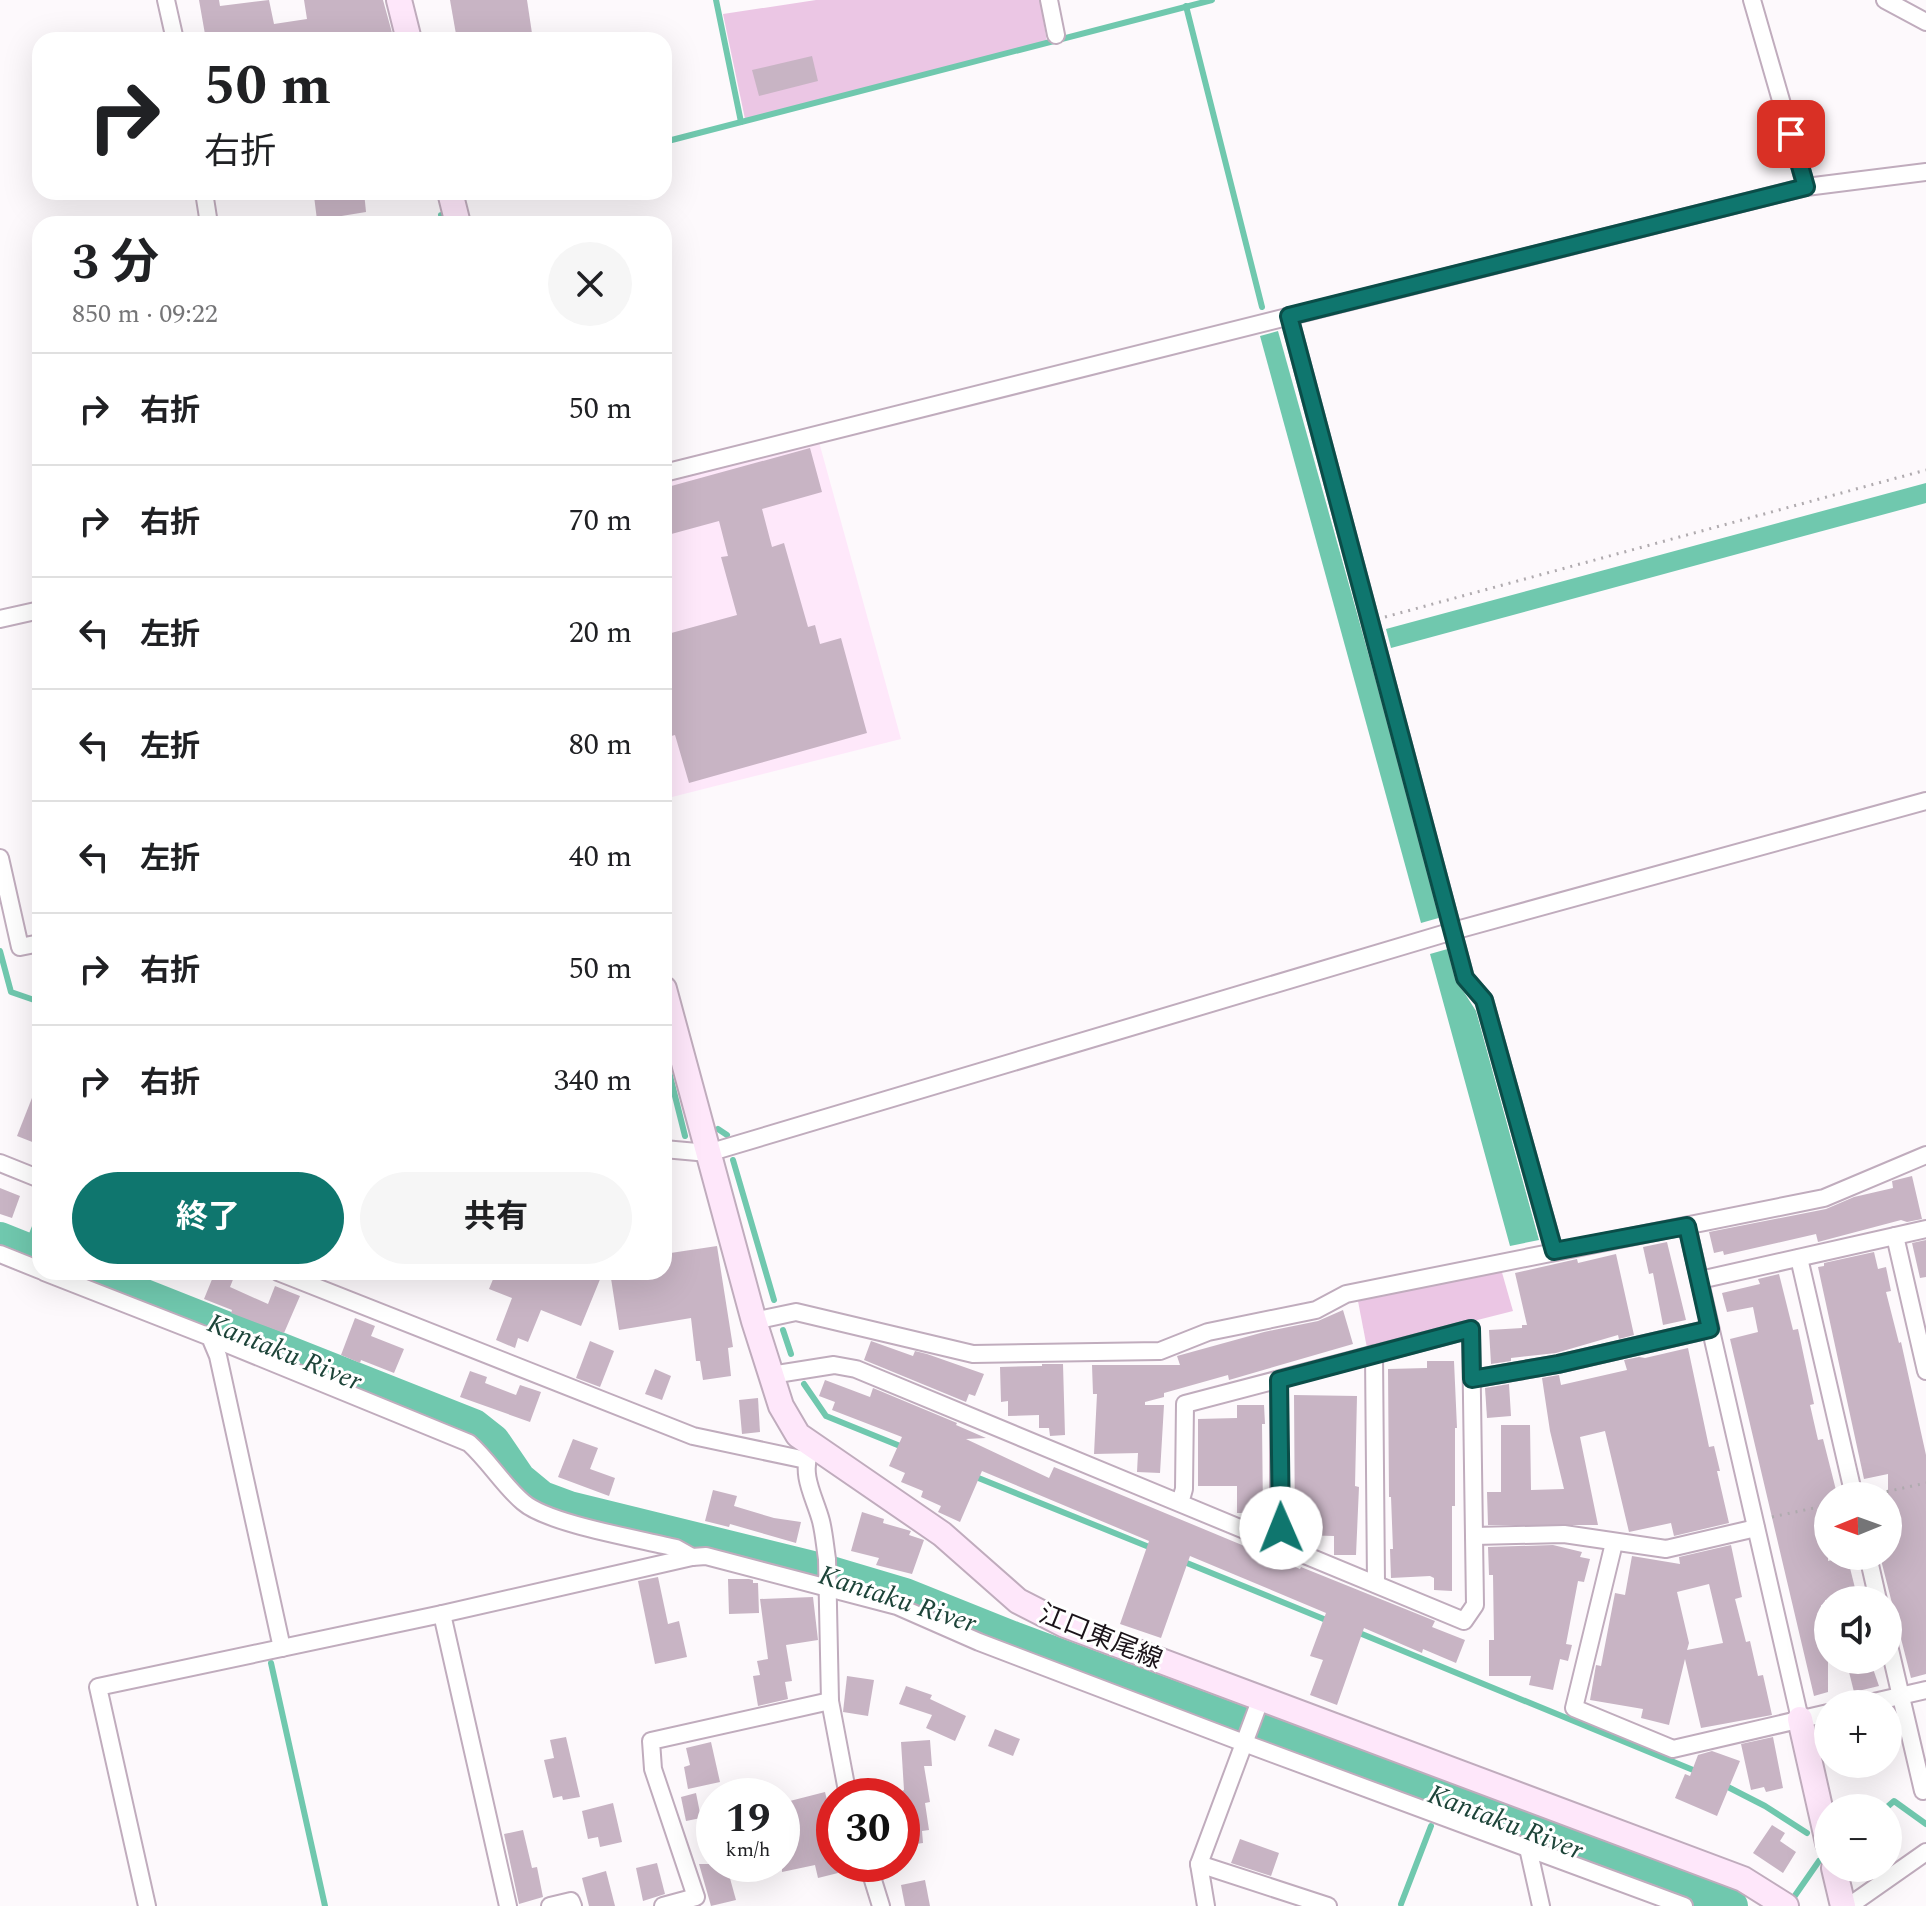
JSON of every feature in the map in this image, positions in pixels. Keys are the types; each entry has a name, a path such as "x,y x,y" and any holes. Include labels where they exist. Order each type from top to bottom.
{"main road":[{"path":"399,0 407,32"},
{"name":"江口東尾線","path":"672,1019 771,1375 781,1406 810,1454 903,1505 942,1534 1018,1601 1038,1613 1258,1706 1743,1879 1786,1906"},
{"path":"1800,1719 1817,1794"},
{"path":"1837,1882 1843,1906"}],"street":[{"path":"166,0 173,32"},
{"path":"1049,0 1056,35"},
{"path":"1752,0 1806,187"},
{"path":"1885,0 1926,22"},
{"path":"672,471 1806,187 1926,172"},
{"path":"1289,316 1465,978 1484,1000 1554,1251"},
{"path":"0,619 32,612"},
{"path":"672,1150 708,1153 1453,931 1926,801"},
{"path":"0,858 20,947 32,945"},
{"path":"754,1321 796,1312 973,1354 1160,1351 1208,1332 1316,1310 1346,1294 1824,1198 1926,1155"},
{"path":"0,1163 32,1176"},
{"path":"1687,1226 1800,1719"},
{"path":"1700,1280 1926,1229"},
{"path":"1895,1236 1926,1371"},
{"path":"0,1254 32,1267"},
{"path":"1799,1258 1851,1482"},
{"path":"65,1280 469,1443 488,1460 522,1502 542,1515 676,1548 692,1557"},
{"path":"298,1280 693,1436 810,1454 807,1481 822,1526 827,1559 830,1701 845,1778"},
{"path":"771,1375 834,1365 856,1369 1464,1621 1475,1605 1471,1329 1185,1404 1184,1489 1180,1503"},
{"path":"1472,1379 1558,1364 1710,1329"},
{"path":"210,1337 218,1356 282,1648"},
{"path":"1374,1354 1376,1584"},
{"path":"1279,1380 1279,1544"},
{"path":"1474,1536 1564,1534 1666,1549 1756,1528"},
{"path":"1614,1543 1574,1708 1673,1749 1814,1716"},
{"path":"147,1906 98,1687 706,1556 897,1606 979,1642 1684,1906"},
{"path":"442,1614 508,1906"},
{"path":"1902,1696 1926,1690"},
{"path":"1902,1700 1923,1791 1926,1790"},
{"path":"663,1906 696,1897 653,1769 651,1741 830,1701"},
{"path":"1206,1906 1199,1864 1258,1706"},
{"path":"1528,1848 1541,1906"},
{"path":"1849,1906 1926,1852"},
{"path":"1199,1864 1328,1906"},
{"path":"874,1882 881,1906"},
{"path":"550,1906 571,1901 573,1906"}],"path":[{"path":"1370,621 1926,470"},
{"path":"1902,1488 1926,1483"},
{"path":"1756,1528 1767,1519 1814,1508"}],"shaded area":[{"path":"816,0 1040,0 1047,42 745,119 723,14"},
{"path":"1278,331 1442,917 1421,923 1260,336"},
{"path":"819,442 901,739 672,797 672,478"},
{"path":"1926,483 1926,503 1391,648 1386,629"},
{"path":"1451,948 1462,989 1476,1011 1539,1240 1510,1246 1430,954"},
{"path":"1501,1269 1513,1311 1367,1348 1357,1296"}],"building":[{"path":"199,0 219,0 220,6 269,0 274,24 307,19 304,0 383,0 392,32 205,32"},
{"path":"450,0 527,0 532,32 456,32"},
{"path":"812,56 818,81 759,96 752,70"},
{"path":"314,200 365,200 366,212 316,216"},
{"path":"810,448 822,492 762,509 772,547 784,543 808,627 815,625 820,644 841,638 867,733 689,783 675,735 672,736 672,633 737,615 721,557 728,556 719,521 672,534 672,486"},
{"path":"32,1098 32,1142 17,1136"},
{"path":"1912,1176 1922,1219 1901,1220 1818,1242 1816,1234 1724,1255 1723,1251 1714,1253 1709,1232 1826,1209 1854,1197 1893,1188 1892,1181"},
{"path":"0,1188 20,1196 12,1218 0,1214"},
{"path":"1926,1240 1926,1277 1920,1278 1912,1243"},
{"path":"1667,1242 1686,1320 1663,1325 1653,1273 1649,1274 1643,1247"},
{"path":"717,1246 733,1347 728,1348 731,1376 703,1380 700,1361 696,1361 691,1318 619,1330 611,1280 672,1280 672,1253"},
{"path":"1874,1252 1878,1269 1886,1267 1891,1291 1886,1292 1901,1342 1926,1455 1926,1674 1911,1678 1902,1643 1902,1586 1888,1586 1884,1570 1902,1570 1902,1482 1888,1482 1888,1474 1864,1479 1818,1267 1824,1266 1824,1263"},
{"path":"1616,1254 1634,1335 1619,1339 1618,1335 1556,1353 1511,1358 1511,1361 1491,1364 1489,1330 1527,1325 1515,1273"},
{"path":"1779,1274 1793,1330 1798,1329 1814,1404 1810,1405 1818,1440 1823,1439 1834,1482 1814,1482 1814,1570 1850,1570 1854,1586 1814,1586 1814,1674 1828,1674 1828,1690 1814,1690 1814,1696 1730,1339 1758,1332 1753,1307 1727,1312 1722,1293 1760,1284 1758,1279"},
{"path":"212,1280 233,1280 230,1287 268,1304 275,1286 300,1296 284,1333 204,1299"},
{"path":"493,1280 600,1280 581,1326 541,1310 528,1342 518,1338 515,1348 496,1340 512,1298 489,1289"},
{"path":"1343,1310 1353,1344 1229,1380 1228,1375 1164,1393 1164,1397 1145,1402 1145,1405 1164,1405 1160,1473 1137,1472 1138,1453 1094,1454 1097,1394 1093,1394 1092,1365 1180,1365 1177,1356 1318,1321"},
{"path":"355,1318 375,1326 371,1336 404,1349 394,1373 341,1355"},
{"path":"590,1341 614,1351 600,1387 576,1378"},
{"path":"871,1341 913,1356 915,1351 927,1354 984,1374 975,1396 969,1394 966,1402 864,1360"},
{"path":"1688,1348 1709,1447 1714,1446 1720,1471 1717,1471 1729,1523 1674,1536 1671,1523 1629,1532 1605,1431 1580,1437 1598,1525 1488,1525 1487,1492 1501,1492 1501,1425 1530,1425 1531,1490 1564,1489 1550,1431 1542,1378 1559,1375 1561,1385 1627,1370 1624,1360"},
{"path":"1427,1361 1454,1361 1457,1428 1455,1506 1452,1506 1452,1591 1434,1590 1434,1578 1430,1576 1391,1578 1390,1549 1393,1549 1389,1497 1388,1369 1427,1368"},
{"path":"1063,1364 1065,1435 1050,1436 1049,1428 1039,1428 1039,1415 1008,1416 1008,1401 1001,1402 1000,1367"},
{"path":"655,1369 671,1376 662,1400 645,1394"},
{"path":"470,1371 487,1377 485,1383 516,1395 520,1385 541,1392 530,1422 460,1397"},
{"path":"825,1380 870,1397 873,1388 957,1423 986,1438 966,1439 1049,1478 1054,1467 1435,1621 1432,1627 1465,1640 1456,1663 1423,1649 1422,1653 1364,1628 1337,1705 1310,1695 1323,1660 1310,1656 1326,1613 1190,1556 1161,1638 1120,1624 1149,1541 982,1471 960,1522 938,1512 941,1506 921,1497 923,1491 901,1482 905,1473 889,1466 902,1437 832,1410 835,1402 819,1396"},
{"path":"1509,1384 1511,1416 1487,1418 1485,1388"},
{"path":"1294,1395 1357,1396 1355,1486 1359,1487 1356,1555 1334,1555 1334,1536 1295,1535"},
{"path":"758,1398 760,1432 742,1434 739,1400"},
{"path":"1237,1405 1264,1405 1263,1513 1237,1513 1237,1486 1198,1486 1198,1419 1237,1418"},
{"path":"573,1439 598,1448 590,1469 615,1478 609,1496 558,1477"},
{"path":"713,1490 737,1496 734,1506 801,1522 796,1543 730,1524 729,1527 705,1521"},
{"path":"862,1512 884,1519 883,1523 911,1531 909,1535 924,1540 912,1574 876,1565 879,1558 851,1551"},
{"path":"1553,1545 1582,1552 1580,1557 1590,1559 1584,1582 1578,1581 1566,1644 1572,1645 1568,1661 1560,1659 1553,1690 1529,1685 1531,1676 1489,1676 1489,1640 1494,1640 1493,1575 1489,1575 1488,1547"},
{"path":"1731,1545 1742,1597 1735,1599 1758,1676 1763,1675 1772,1715 1701,1728 1685,1659 1669,1725 1641,1718 1643,1709 1590,1700 1596,1665 1601,1666 1615,1593 1625,1595 1632,1556 1680,1564 1679,1557","holes":["1709,1584 1723,1643 1687,1650 1689,1643 1677,1592"]},
{"path":"658,1577 668,1624 679,1621 687,1657 655,1664 638,1581"},
{"path":"728,1579 749,1579 758,1583 759,1613 729,1614"},
{"path":"813,1597 818,1640 786,1645 792,1681 785,1682 788,1699 758,1706 753,1676 760,1675 757,1661 768,1659 760,1599"},
{"path":"1850,1674 1875,1674 1879,1686 1854,1690"},
{"path":"847,1676 874,1680 868,1716 843,1712"},
{"path":"906,1686 932,1695 930,1699 966,1716 955,1741 926,1728 932,1715 899,1704"},
{"path":"995,1729 1020,1739 1013,1756 988,1746"},
{"path":"566,1737 580,1797 563,1800 562,1796 553,1798 544,1760 554,1758 550,1740"},
{"path":"1773,1737 1783,1788 1766,1792 1764,1787 1751,1790 1741,1744"},
{"path":"930,1740 932,1766 924,1766 930,1802 925,1803 929,1830 922,1831 923,1843 920,1843 920,1778 903,1778 901,1742"},
{"path":"711,1742 719,1778 696,1778 696,1787 688,1789 684,1767 690,1765 686,1748"},
{"path":"1712,1751 1740,1761 1717,1816 1675,1798 1685,1774 1690,1776 1698,1755"},
{"path":"696,1793 696,1819 686,1821 681,1797"},
{"path":"816,1794 816,1869 815,1865 800,1868 800,1798"},
{"path":"613,1803 622,1842 600,1847 598,1837 588,1839 582,1811"},
{"path":"1772,1825 1785,1833 1780,1841 1796,1852 1783,1873 1753,1853"},
{"path":"523,1830 532,1868 537,1867 543,1897 519,1904 504,1834"},
{"path":"1240,1839 1279,1853 1271,1876 1231,1863"},
{"path":"657,1863 665,1894 643,1901 636,1868"},
{"path":"606,1871 615,1906 589,1906 582,1878"},
{"path":"925,1880 930,1906 905,1906 901,1885"},
{"path":"704,1882 731,1882 736,1900 711,1906"}],"waterway":[{"path":"716,0 741,122"},
{"path":"672,140 1212,0"},
{"path":"1186,6 1262,307"},
{"path":"0,951 11,992 32,999"},
{"path":"672,1084 685,1136"},
{"path":"718,1129 727,1135"},
{"path":"733,1160 774,1300"},
{"path":"26,1249 32,1234"},
{"name":"Kantaku River","path":"0,1239 32,1252"},
{"name":"Kantaku River","path":"104,1280 474,1426 493,1441 519,1479 542,1498 569,1508 821,1570 905,1595 1015,1639 1731,1906"},
{"path":"783,1330 791,1354"},
{"path":"804,1384 826,1416 905,1448"},
{"path":"971,1475 1154,1549"},
{"path":"1182,1561 1331,1622"},
{"path":"1357,1632 1698,1772"},
{"path":"271,1663 325,1906"},
{"path":"1722,1784 1765,1806 1807,1833"},
{"path":"1902,1807 1926,1824"},
{"path":"1401,1904 1431,1826"},
{"path":"1794,1897 1814,1868"}],"route":[{"path":"1281,1528 1279,1380 1471,1329 1472,1379 1558,1364 1710,1329 1687,1226 1554,1251 1484,1000 1465,978 1289,316 1806,187 1791,134"}]}
